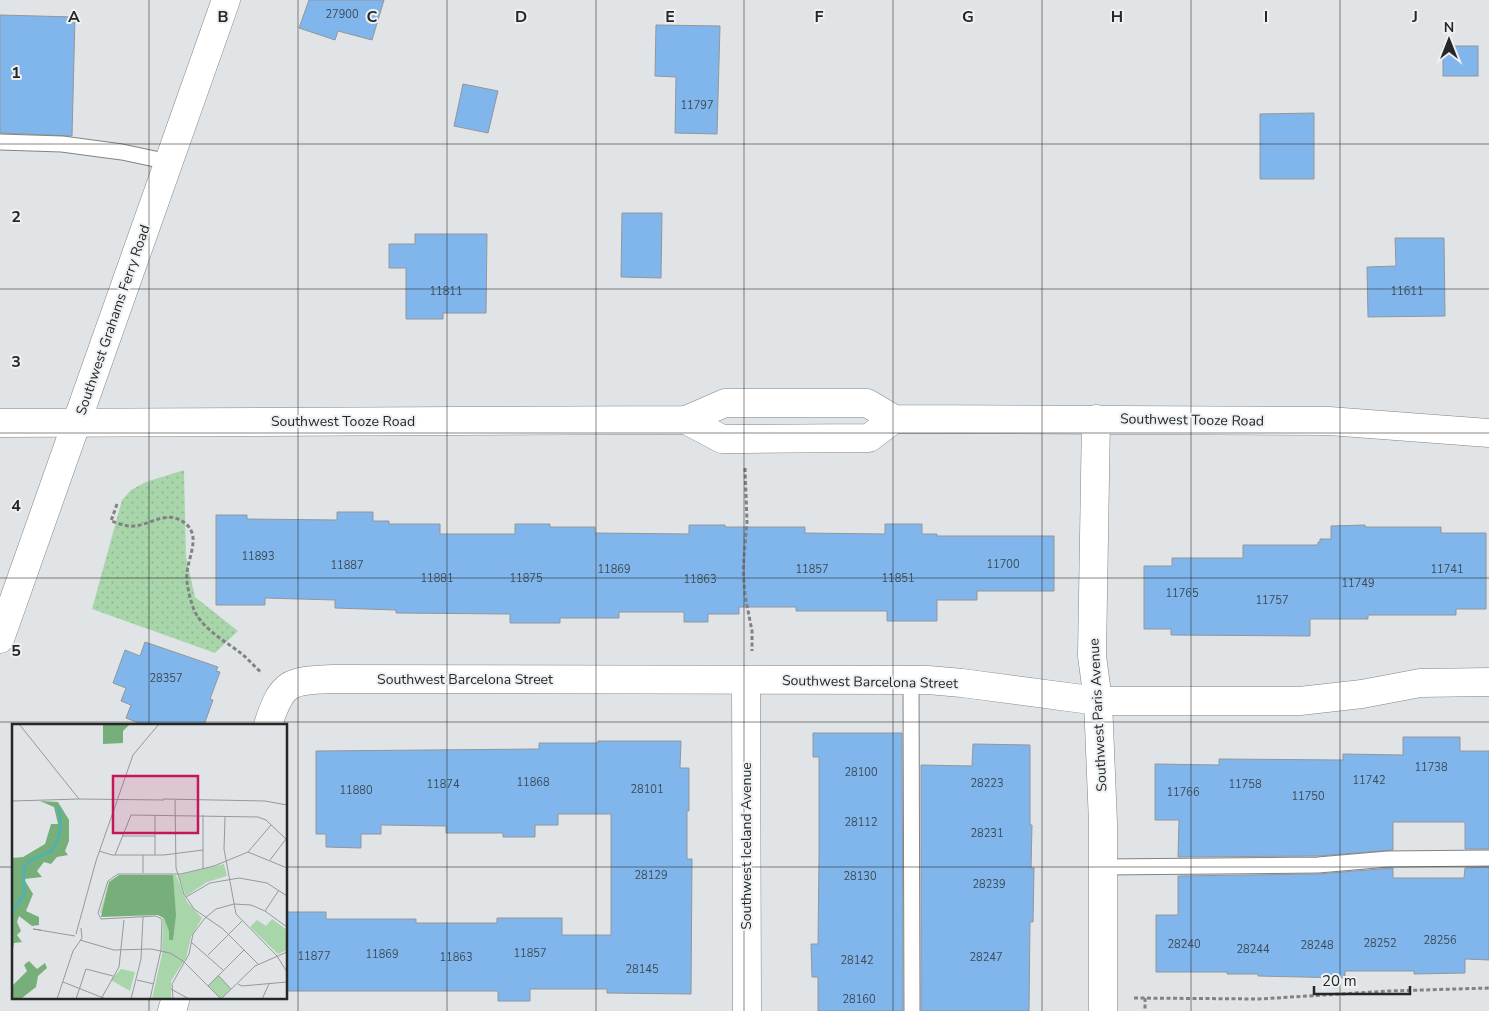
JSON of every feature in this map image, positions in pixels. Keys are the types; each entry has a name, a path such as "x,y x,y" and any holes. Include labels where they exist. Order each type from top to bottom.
{"main road":[{"name":"Southwest Grahams Ferry Road","path":"0,639 226,0"},
{"name":"Southwest Tooze Road","path":"0,423 686,420 725,403 867,403 894,419 1329,421 1489,433"},
{"name":"Southwest Tooze Road","path":"686,420 722,439 746,439 869,438 894,419"},
{"name":"Southwest Paris Avenue","path":"1096,419 1092,656 1098,702 1104,823 1104,1004"},
{"name":"Southwest Barcelona Street","path":"282,692 292,683 333,679 911,680 962,683 1098,702 1300,702 1362,694 1420,683 1489,682"},
{"name":"Southwest Iceland Avenue","path":"746,680 747,1011"},
{"path":"268,724 272,711 282,692"},
{"path":"172,1011 176,998"}],"lane":[{"path":"0,142 62,144 122,152 169,162"},
{"path":"911,680 912,1011"},
{"path":"1104,867 1318,865 1388,859 1489,858"}],"path":[{"path":"746,439 745,489 748,522 743,570 745,595 752,630 752,657 746,680"},
{"path":"117,504 111,521 123,525 133,526 167,517 176,518 187,524 193,535 194,548 187,574 192,605 199,618 209,629 243,655 282,692"},
{"path":"1104,1004 1145,998 1259,999 1389,991 1489,988"},
{"path":"1145,998 1145,1011"}],"green space":[{"path":"184,470 186,557 195,597 238,631 215,653 92,609 122,500 131,490 146,482"}],"building":[{"path":"309,0 384,0 372,40 338,31 335,40 299,28"},
{"path":"0,15 75,17 72,136 0,133"},
{"path":"656,25 720,26 717,134 675,133 676,77 655,76"},
{"path":"1443,46 1478,46 1478,76 1443,76"},
{"path":"463,84 498,91 488,133 454,126"},
{"path":"1314,113 1314,179 1260,179 1260,114"},
{"path":"622,213 662,213 661,278 621,277"},
{"path":"415,234 487,234 486,313 443,313 443,319 406,319 406,268 389,268 389,244 415,244"},
{"path":"1395,238 1444,238 1445,316 1368,317 1367,267 1396,266"},
{"path":"337,512 373,512 373,521 389,521 389,524 440,524 440,534 515,534 515,524 550,524 550,527 595,527 595,533 689,534 689,525 725,525 725,527 805,527 805,533 885,534 885,524 922,524 922,534 937,534 937,536 1054,536 1054,591 977,591 977,600 937,600 937,621 887,621 887,611 796,611 796,607 739,607 739,614 708,614 708,622 684,622 684,612 619,612 619,618 560,618 560,623 510,623 510,614 396,613 396,610 335,608 335,600 265,598 265,605 216,605 216,515 247,515 247,519 337,520"},
{"path":"1365,525 1365,527 1441,527 1441,533 1486,533 1486,609 1456,609 1456,615 1368,615 1368,619 1310,619 1310,636 1171,635 1171,629 1144,629 1144,566 1172,566 1172,558 1243,558 1243,545 1318,545 1320,539 1331,539 1331,526"},
{"path":"145,642 218,667 216,671 220,672 210,699 213,700 204,724 141,724 126,718 131,705 121,701 126,688 113,683 125,650 140,656"},
{"path":"813,733 902,733 903,1011 818,1011 818,977 812,977 811,944 818,944 819,859 819,757 813,757"},
{"path":"1403,737 1460,737 1460,751 1489,751 1489,849 1465,849 1465,822 1393,822 1393,850 1318,856 1178,857 1179,820 1155,820 1155,764 1219,765 1219,759 1343,760 1343,754 1403,755"},
{"path":"598,741 681,741 680,768 689,768 687,859 692,859 691,994 607,993 607,989 530,989 530,1001 498,1001 498,991 288,991 288,912 326,912 326,919 416,919 416,923 497,923 497,918 562,918 562,935 611,935 611,814 558,814 558,825 535,825 535,837 503,837 503,833 446,833 446,826 381,825 381,834 361,834 361,848 326,847 326,834 316,834 316,751 539,749 539,743 598,743"},
{"path":"973,744 1030,745 1031,868 1034,868 1033,922 1030,922 1029,1011 921,1011 921,765 972,766"},
{"path":"1489,867 1489,960 1465,959 1465,973 1414,974 1414,971 1345,971 1345,978 1258,976 1258,974 1227,974 1227,972 1156,972 1156,915 1178,915 1178,876 1318,874 1393,868 1393,878 1464,878 1465,868"}]}
